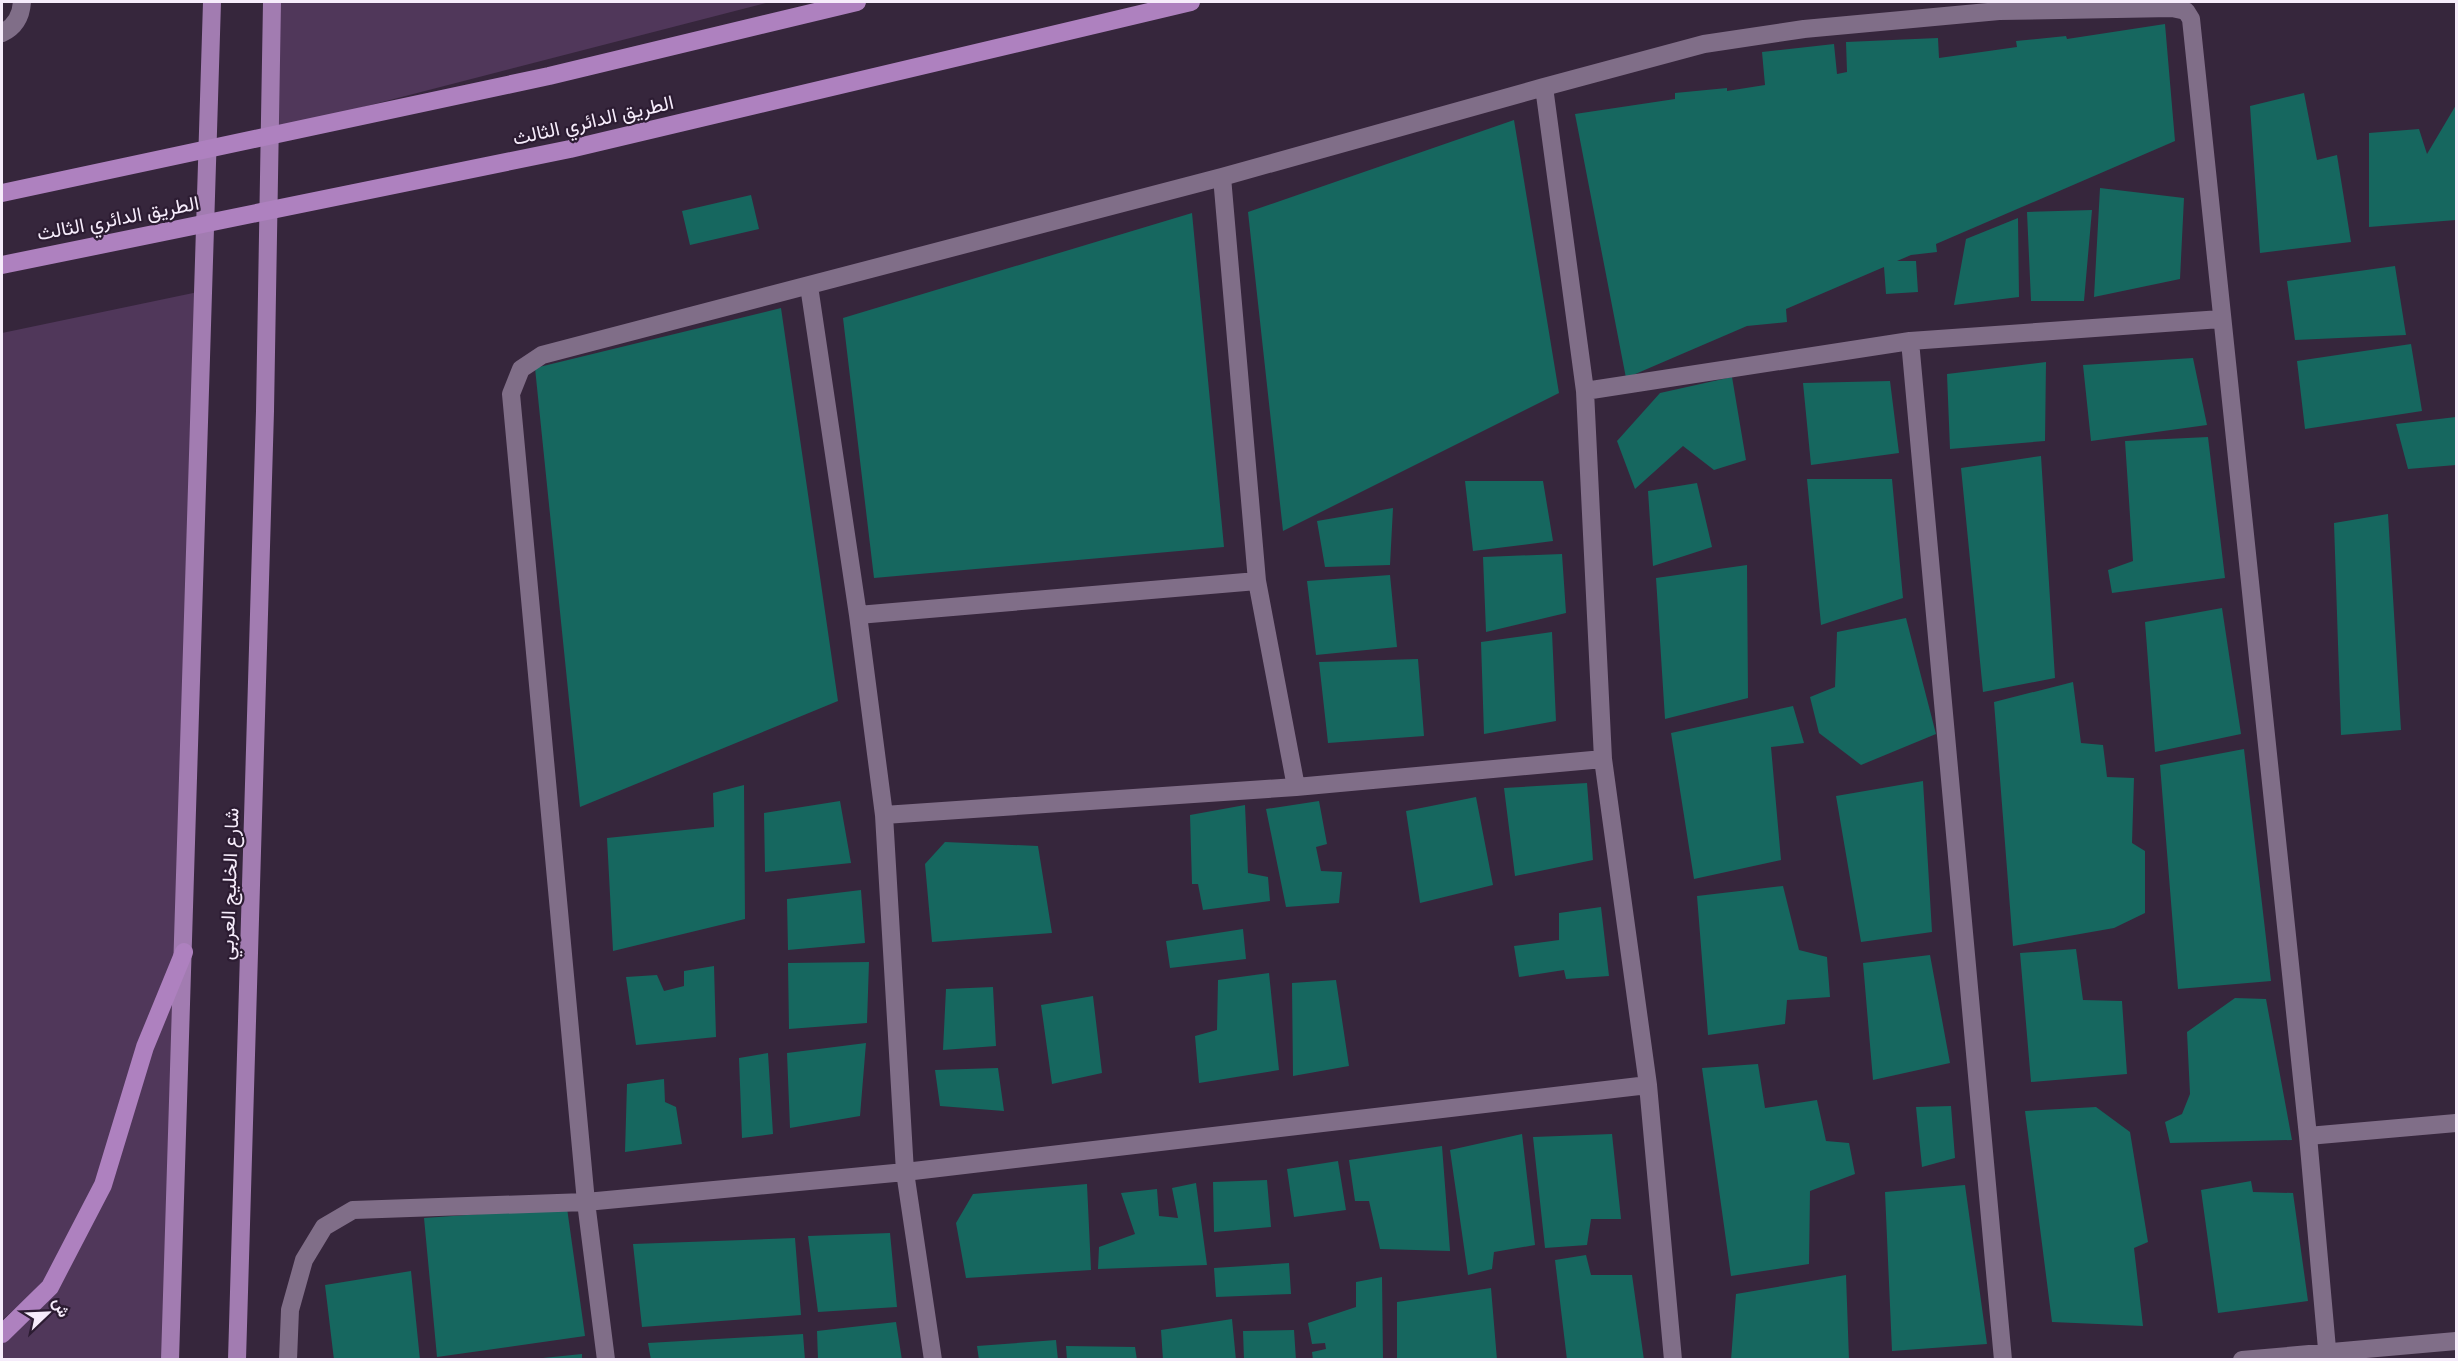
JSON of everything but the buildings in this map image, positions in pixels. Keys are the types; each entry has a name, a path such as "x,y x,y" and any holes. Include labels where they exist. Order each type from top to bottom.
{"highway":[{"path":"2,193 549,76 857,2"},
{"name":"الطريق الدائري الثالث","path":"2,265 570,149 1191,2"},
{"path":"2,1334 50,1287 103,1185 146,1047 184,952"}],"main road":[{"path":"170,1359 184,952 197,417 212,2"},
{"name":"شارع الخليج العربي","path":"237,1359 265,411 272,2"}],"street":[{"path":"2,33 12,28 21,10 22,2"},
{"path":"606,1359 586,1202 511,394 520,369 542,355 1222,177 1704,44 1804,29 2000,11 2180,9 2186,11 2191,19 2308,1136 2328,1355"},
{"path":"1544,87 1585,391 1603,759 1648,1085 1673,1359"},
{"path":"1222,177 1257,581 1296,787"},
{"path":"809,286 858,615 884,815 905,1172 933,1359"},
{"path":"1585,391 1910,341 2221,319"},
{"path":"1910,341 2003,1359"},
{"path":"858,615 1257,581"},
{"path":"884,815 1296,787 1603,759"},
{"path":"288,1359 290,1310 304,1260 324,1227 353,1210 586,1202 905,1172 1648,1085"},
{"path":"2308,1136 2457,1123"},
{"path":"2242,1359 2328,1355 2457,1341"}],"shaded area":[{"path":"278,2 770,2 274,130"},
{"path":"198,292 178,949 99,1180 43,1284 2,1320 2,333"},
{"path":"184,955 169,1359 2,1360 2,1338 10,1332 105,1189"}]}
